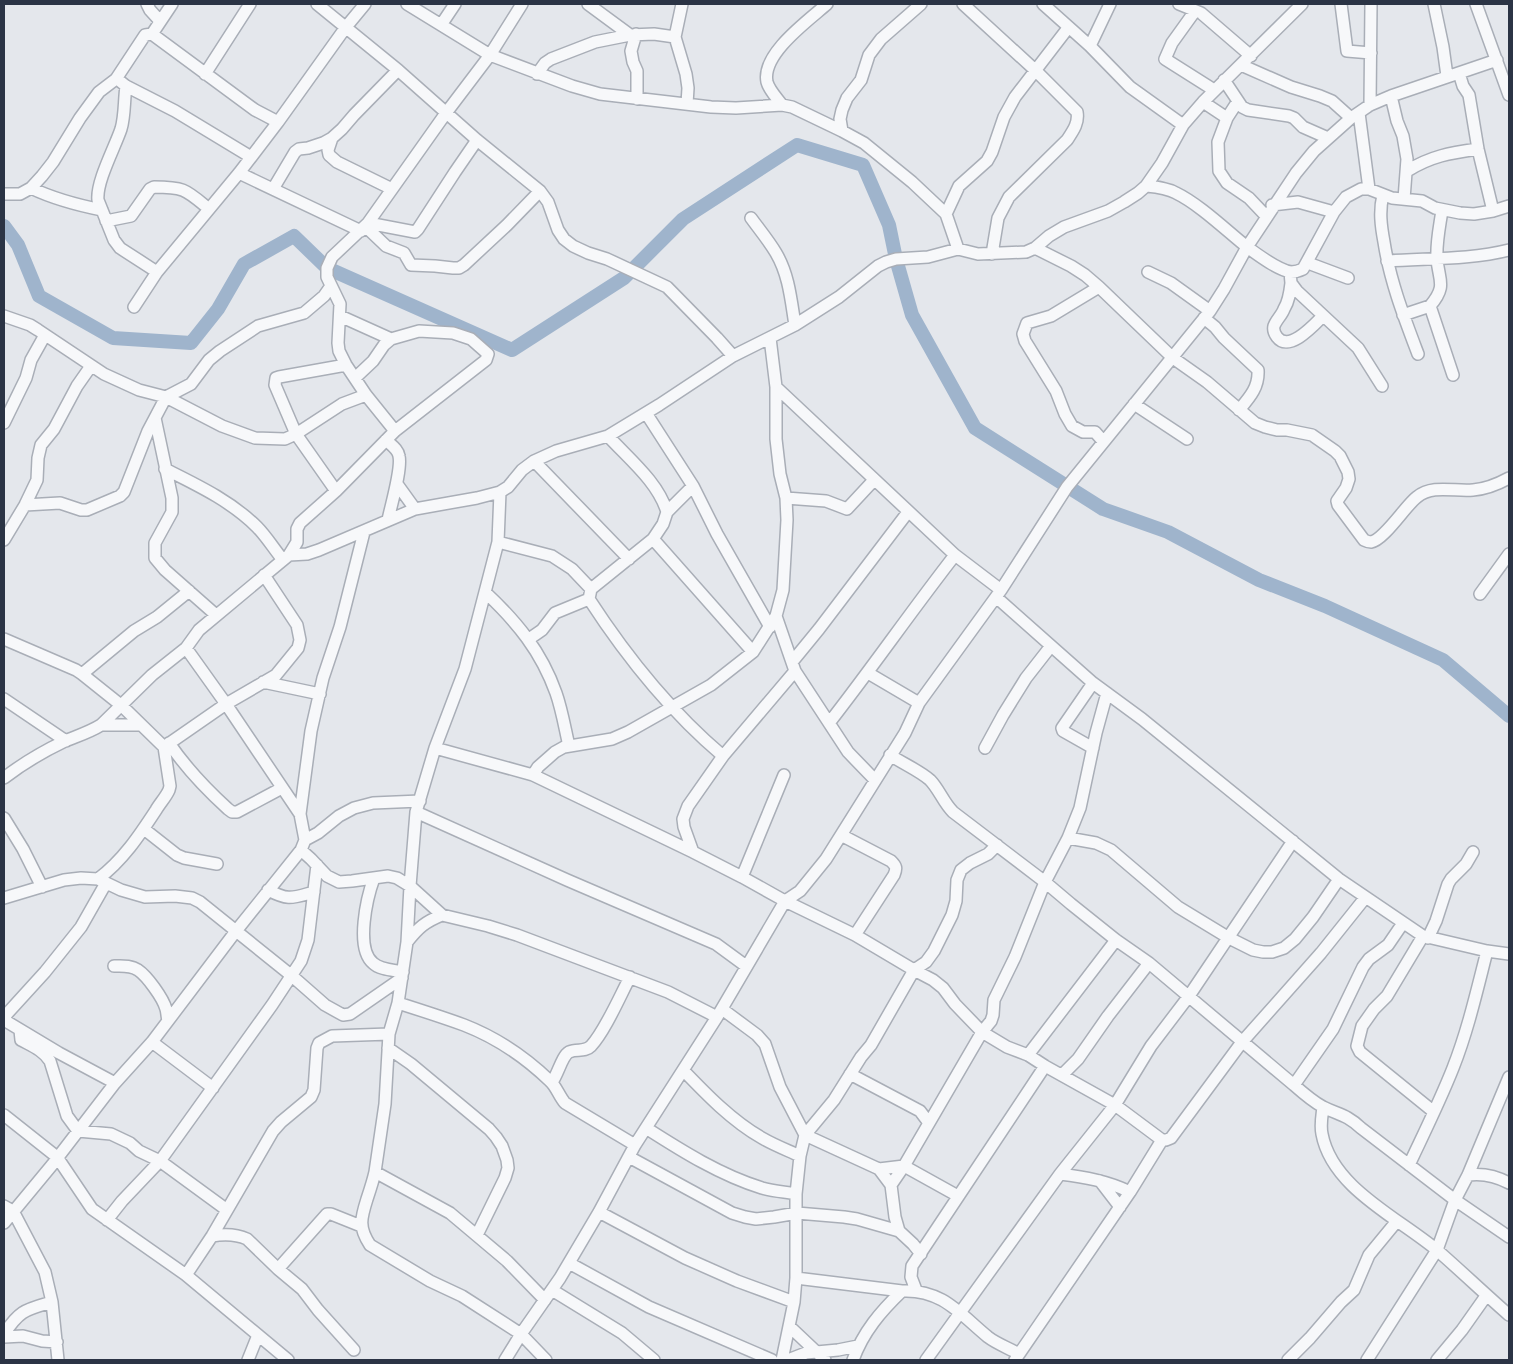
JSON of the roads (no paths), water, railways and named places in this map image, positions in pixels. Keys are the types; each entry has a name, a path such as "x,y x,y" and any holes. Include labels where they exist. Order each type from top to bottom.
{"street":[{"path":"147,4 160,21"},
{"path":"152,34 172,4"},
{"path":"205,74 250,4"},
{"path":"317,4 540,191 548,202 558,230 564,239 573,246 588,253 607,259 667,286 733,356"},
{"path":"134,307 158,272 278,122 346,27 365,4"},
{"path":"407,4 490,55 537,74 600,94 710,107 736,108 782,105 792,107 842,130 895,167 946,214 958,249"},
{"path":"441,25 455,4"},
{"path":"395,430 366,394 346,365 340,351 338,343 340,304 327,277 327,268 332,257 368,227 392,189 490,55 522,4"},
{"path":"588,4 612,23 633,35"},
{"path":"682,4 675,37 686,74 688,88 687,104"},
{"path":"782,105 767,82 770,63 782,44 798,27 827,4"},
{"path":"842,130 840,119 842,110 847,98 862,80 868,55 881,39 921,4"},
{"path":"964,4 1077,112 1074,130 1067,140 1015,191 1003,207 998,218 992,254"},
{"path":"1043,4 1090,46 1130,87 1184,126"},
{"path":"1090,46 1110,4"},
{"path":"1179,4 1201,9 1250,56"},
{"path":"286,558 307,554 364,532 415,509 500,492 508,487 522,470 534,461 556,451 608,436 646,414 733,356 795,325 839,297 878,266 886,262 896,259 928,257 958,249 978,254 1026,252 1064,228 1108,210 1138,193 1146,186 1184,126 1203,102 1302,4"},
{"path":"1341,4 1347,51 1371,53"},
{"path":"1370,105 1371,4"},
{"path":"1434,4 1448,76"},
{"path":"1476,4 1509,94"},
{"path":"1201,9 1172,43 1165,59 1214,90"},
{"path":"595,42 612,23"},
{"path":"946,214 959,186 987,161 1011,104 1068,28"},
{"path":"4,194 20,194 31,188 42,176 53,162 80,118 99,92 116,79 145,35 152,34 255,110 278,122"},
{"path":"537,74 545,63 551,59 595,42 633,35 654,34 675,37"},
{"path":"633,35 631,51 637,71 637,99"},
{"path":"505,1360 569,1263 635,1145 719,1013 785,901 800,891 826,859 905,733 919,703 999,593 1067,487 1207,314 1296,173 1314,151 1328,138 1370,105 1497,60"},
{"path":"1241,65 1291,87 1320,96 1355,116 1368,189"},
{"path":"273,189 295,152 332,138 398,70"},
{"path":"1459,73 1469,95 1478,149 1493,211"},
{"path":"116,79 175,111 251,157"},
{"path":"1224,80 1242,107 1253,111 1289,116 1294,118 1303,127 1328,138"},
{"path":"126,86 122,128 100,184 98,194 106,221 114,240 120,248 158,272"},
{"path":"1391,96 1405,145 1407,171 1404,199"},
{"path":"1238,101 1227,118 1218,142 1219,171 1227,183 1248,198 1267,217"},
{"path":"1203,102 1227,118"},
{"path":"332,138 328,150 329,155 337,162 392,189"},
{"path":"239,173 273,189 368,227 415,232 477,140"},
{"path":"1407,171 1420,163 1438,156 1478,149"},
{"path":"1146,186 1164,188 1191,202 1247,248 1290,277 1297,291 1358,348 1382,386"},
{"path":"106,221 132,216 150,189 154,187 183,189 209,209"},
{"path":"31,188 68,202 102,210"},
{"path":"1324,316 1307,332 1292,341 1279,340 1275,335 1274,326 1288,302 1290,277 1303,269 1308,263 1317,242 1334,212 1346,197 1355,192 1368,189 1392,198 1422,201 1442,210 1474,214 1509,206"},
{"path":"368,227 383,242 404,253 411,265 459,268 464,266 540,191"},
{"path":"1383,195 1380,211 1387,261 1393,287 1418,354"},
{"path":"1256,206 1298,202 1334,212"},
{"path":"1403,315 1430,306 1439,294 1441,277 1437,258 1442,210"},
{"path":"751,218 776,253 783,268 788,283 795,325"},
{"path":"1035,248 1071,266 1084,275 1173,358 1255,422 1265,427 1312,435 1335,451 1340,456 1348,472 1349,479 1338,501 1338,505 1367,542 1376,540 1417,497 1424,493 1445,490 1472,491 1484,489 1509,478"},
{"path":"1387,261 1469,258 1509,250"},
{"path":"1308,263 1348,278"},
{"path":"1148,272 1171,283 1207,314 1224,338 1258,370 1255,389 1239,410"},
{"path":"25,505 60,503 81,510 87,510 120,496 124,492 155,418 166,397 191,384 209,360 220,351 258,326 304,313 324,296 331,286"},
{"path":"1099,287 1051,316 1027,323 1023,334 1025,341 1056,391 1072,426 1083,432 1095,432 1103,441"},
{"path":"1430,306 1453,375"},
{"path":"4,316 30,325 104,374 139,390 166,397 222,426 255,438 285,439 296,434 332,410 366,394"},
{"path":"340,316 391,339"},
{"path":"4,778 66,741 92,731 101,725 152,676 186,648 199,630 286,558 297,542 297,529 300,523 336,491 395,430 486,360 488,354 471,339 453,333 419,331 391,339 384,345 373,361 355,378"},
{"path":"4,423 26,378 31,360 45,335"},
{"path":"533,775 542,763 555,752 569,746 612,739 673,708 710,685 753,652 776,616 782,590 787,520 786,498 780,474 776,439 776,387 770,338"},
{"path":"336,491 296,434 275,385 276,378 346,365"},
{"path":"4,540 25,505 37,480 38,458 41,445 54,429 77,386 91,366"},
{"path":"776,387 908,512 999,593 1051,646 1093,683 1165,737 1339,878 1365,898 1425,937 1509,954"},
{"path":"1134,404 1187,439"},
{"path":"646,414 693,486 717,534 770,627"},
{"path":"155,418 172,508 172,512 155,543 155,558 165,570 216,615"},
{"path":"608,436 659,493 667,512"},
{"path":"386,440 399,454 400,461 388,520"},
{"path":"534,461 629,559"},
{"path":"166,469 216,496 247,518 286,558"},
{"path":"786,498 826,501 847,509 874,480"},
{"path":"396,484 415,509"},
{"path":"529,639 542,630 555,612 590,594 653,539 663,524 667,512 693,486"},
{"path":"500,492 498,542 465,669 435,748 418,806 410,886 407,942 398,1003 389,1034 385,1104 375,1172 363,1212 362,1226 364,1236 370,1245 430,1281 462,1296 521,1334 546,1360"},
{"path":"693,852 683,819 694,796 794,666 819,629 908,512"},
{"path":"364,532 311,731 300,814 303,845 317,865 327,876 339,882 388,876 397,878 410,886 442,915 518,935 630,977 719,1013 757,1035 765,1044 780,1087 806,1135 880,1169 892,1185 895,1217 899,1231"},
{"path":"653,539 753,652"},
{"path":"498,542 552,556 572,569 628,653 673,708 698,735 723,756"},
{"path":"1480,594 1509,554"},
{"path":"829,723 955,555"},
{"path":"166,745 226,704 276,675 298,648 300,640 298,626 264,575"},
{"path":"82,674 134,631 157,617 189,591"},
{"path":"485,592 529,639 549,675 557,694 569,746"},
{"path":"776,616 794,666 848,752 875,780"},
{"path":"4,639 82,674 166,745 228,810 237,812 282,788"},
{"path":"986,748 1003,715 1026,678 1051,646"},
{"path":"186,648 300,814"},
{"path":"868,673 919,703"},
{"path":"263,682 320,694"},
{"path":"1093,683 1062,728 1063,731 1093,748"},
{"path":"658,715 660,692"},
{"path":"892,1185 993,1015 994,1000 1015,957 1045,882 1068,838 1080,808 1107,693"},
{"path":"4,699 66,741"},
{"path":"101,725 141,724"},
{"path":"115,1083 59,1053 20,1030 4,1018 45,972 81,927 102,881 125,855 169,790 166,745"},
{"path":"435,748 533,775 693,852 785,901 855,935 933,980 943,988 955,1004 982,1032 1007,1047 1028,1055 1115,1105 1162,1140 1172,1138 1242,1042 1308,968 1365,898"},
{"path":"890,755 930,780 952,812 1045,882 1116,940 1149,963 1304,1095 1323,1107 1350,1118 1455,1200 1509,1237"},
{"path":"742,877 784,775"},
{"path":"4,1223 9,1208 57,1157 115,1083 152,1042 303,845 339,816 354,808 373,803 418,806 567,880 716,944 746,966"},
{"path":"4,818 23,849 42,887"},
{"path":"144,829 177,855 217,864"},
{"path":"841,835 891,861 896,866 894,875 855,935"},
{"path":"1068,838 1096,842 1111,850 1178,907 1230,938 1253,950 1263,952 1272,952 1284,948 1295,939 1313,917 1339,878"},
{"path":"926,1360 1060,1174 1115,1105 1151,1046 1230,938 1292,841"},
{"path":"782,1360 794,1302 796,1278 796,1194 800,1156 806,1135 834,1100 879,1032 914,970 926,962 934,951 952,915 956,901 957,880 961,870 988,854 997,845"},
{"path":"1434,1112 1360,1052 1358,1046 1362,1026 1374,1009 1387,996 1436,921 1448,884 1466,864 1473,852"},
{"path":"107,1220 122,1201 160,1161 272,1005 301,961 306,947 317,865"},
{"path":"4,898 64,880 81,878 102,881 121,890 145,897 175,896 192,898 200,902 292,976 325,1005 343,1015 350,1014 402,975"},
{"path":"374,878 369,892 365,918 364,940 366,948 369,958 374,964 402,975"},
{"path":"268,890 287,898 295,898 314,892"},
{"path":"407,942 420,926 442,915"},
{"path":"1294,1085 1333,1029 1363,967 1388,945 1403,923"},
{"path":"1028,1055 1116,940"},
{"path":"1409,1165 1454,1066 1487,951"},
{"path":"1062,1075 1078,1059 1149,963"},
{"path":"114,966 130,967 138,970 147,979 163,1002 168,1021"},
{"path":"552,1082 565,1055 573,1050 584,1050 593,1044 630,977"},
{"path":"398,1003 464,1025 484,1035 524,1059 552,1082 557,1093 565,1103 635,1145"},
{"path":"20,1030 21,1040 38,1049 50,1061 67,1116 78,1131 111,1134 130,1143 139,1151 160,1161 227,1210"},
{"path":"186,1275 212,1236 273,1131 311,1097 314,1090 317,1048 320,1043 332,1036 338,1035 389,1034"},
{"path":"152,1042 213,1088"},
{"path":"388,1048 483,1124 502,1146 507,1160 507,1172 477,1235"},
{"path":"916,1290 910,1272 912,1266 1045,1066"},
{"path":"683,1070 701,1089 745,1127 762,1138 800,1156"},
{"path":"850,1074 920,1111 929,1123"},
{"path":"1367,1360 1437,1250 1455,1200 1509,1081"},
{"path":"1323,1107 1322,1134 1336,1168 1364,1195 1437,1250 1509,1315"},
{"path":"4,1115 57,1157 92,1209 186,1275 288,1360"},
{"path":"646,1128 688,1155 743,1181 764,1188 796,1194"},
{"path":"796,1278 902,1291 916,1290 930,1294 943,1300 960,1312 990,1338 1017,1357 1120,1207 1162,1140"},
{"path":"629,1157 732,1213 756,1219 797,1213 857,1219 899,1231 921,1254"},
{"path":"880,1169 904,1166 958,1196"},
{"path":"375,1172 450,1213 507,1261 545,1300"},
{"path":"1060,1174 1088,1177 1117,1185 1130,1192"},
{"path":"1441,1189 1466,1178 1485,1174 1509,1183"},
{"path":"1100,1181 1120,1207"},
{"path":"9,1208 45,1272 52,1302 58,1360"},
{"path":"599,1212 684,1258 737,1281 794,1302"},
{"path":"278,1269 327,1214 362,1226"},
{"path":"1288,1360 1354,1290 1369,1255 1397,1221"},
{"path":"212,1236 233,1235 247,1239 302,1289 354,1350"},
{"path":"569,1263 649,1307 772,1360"},
{"path":"552,1290 622,1333 652,1360"},
{"path":"853,1360 858,1346 879,1314 902,1291"},
{"path":"1437,1360 1462,1330 1486,1296"},
{"path":"4,1336 14,1319 28,1309 52,1302"},
{"path":"790,1326 821,1356"},
{"path":"248,1360 258,1335"},
{"path":"4,1336 23,1336 42,1341 57,1342"},
{"path":"788,1360 799,1355 821,1356 858,1346"}],"waterway":[{"path":"4,226 18,245 39,296 113,338 191,343 218,309 244,264 294,236 327,268 512,350 624,278 683,219 797,145 863,165 889,225 896,259 912,315 975,428 1103,509 1168,532 1259,580 1325,606 1443,660 1509,716"}]}
